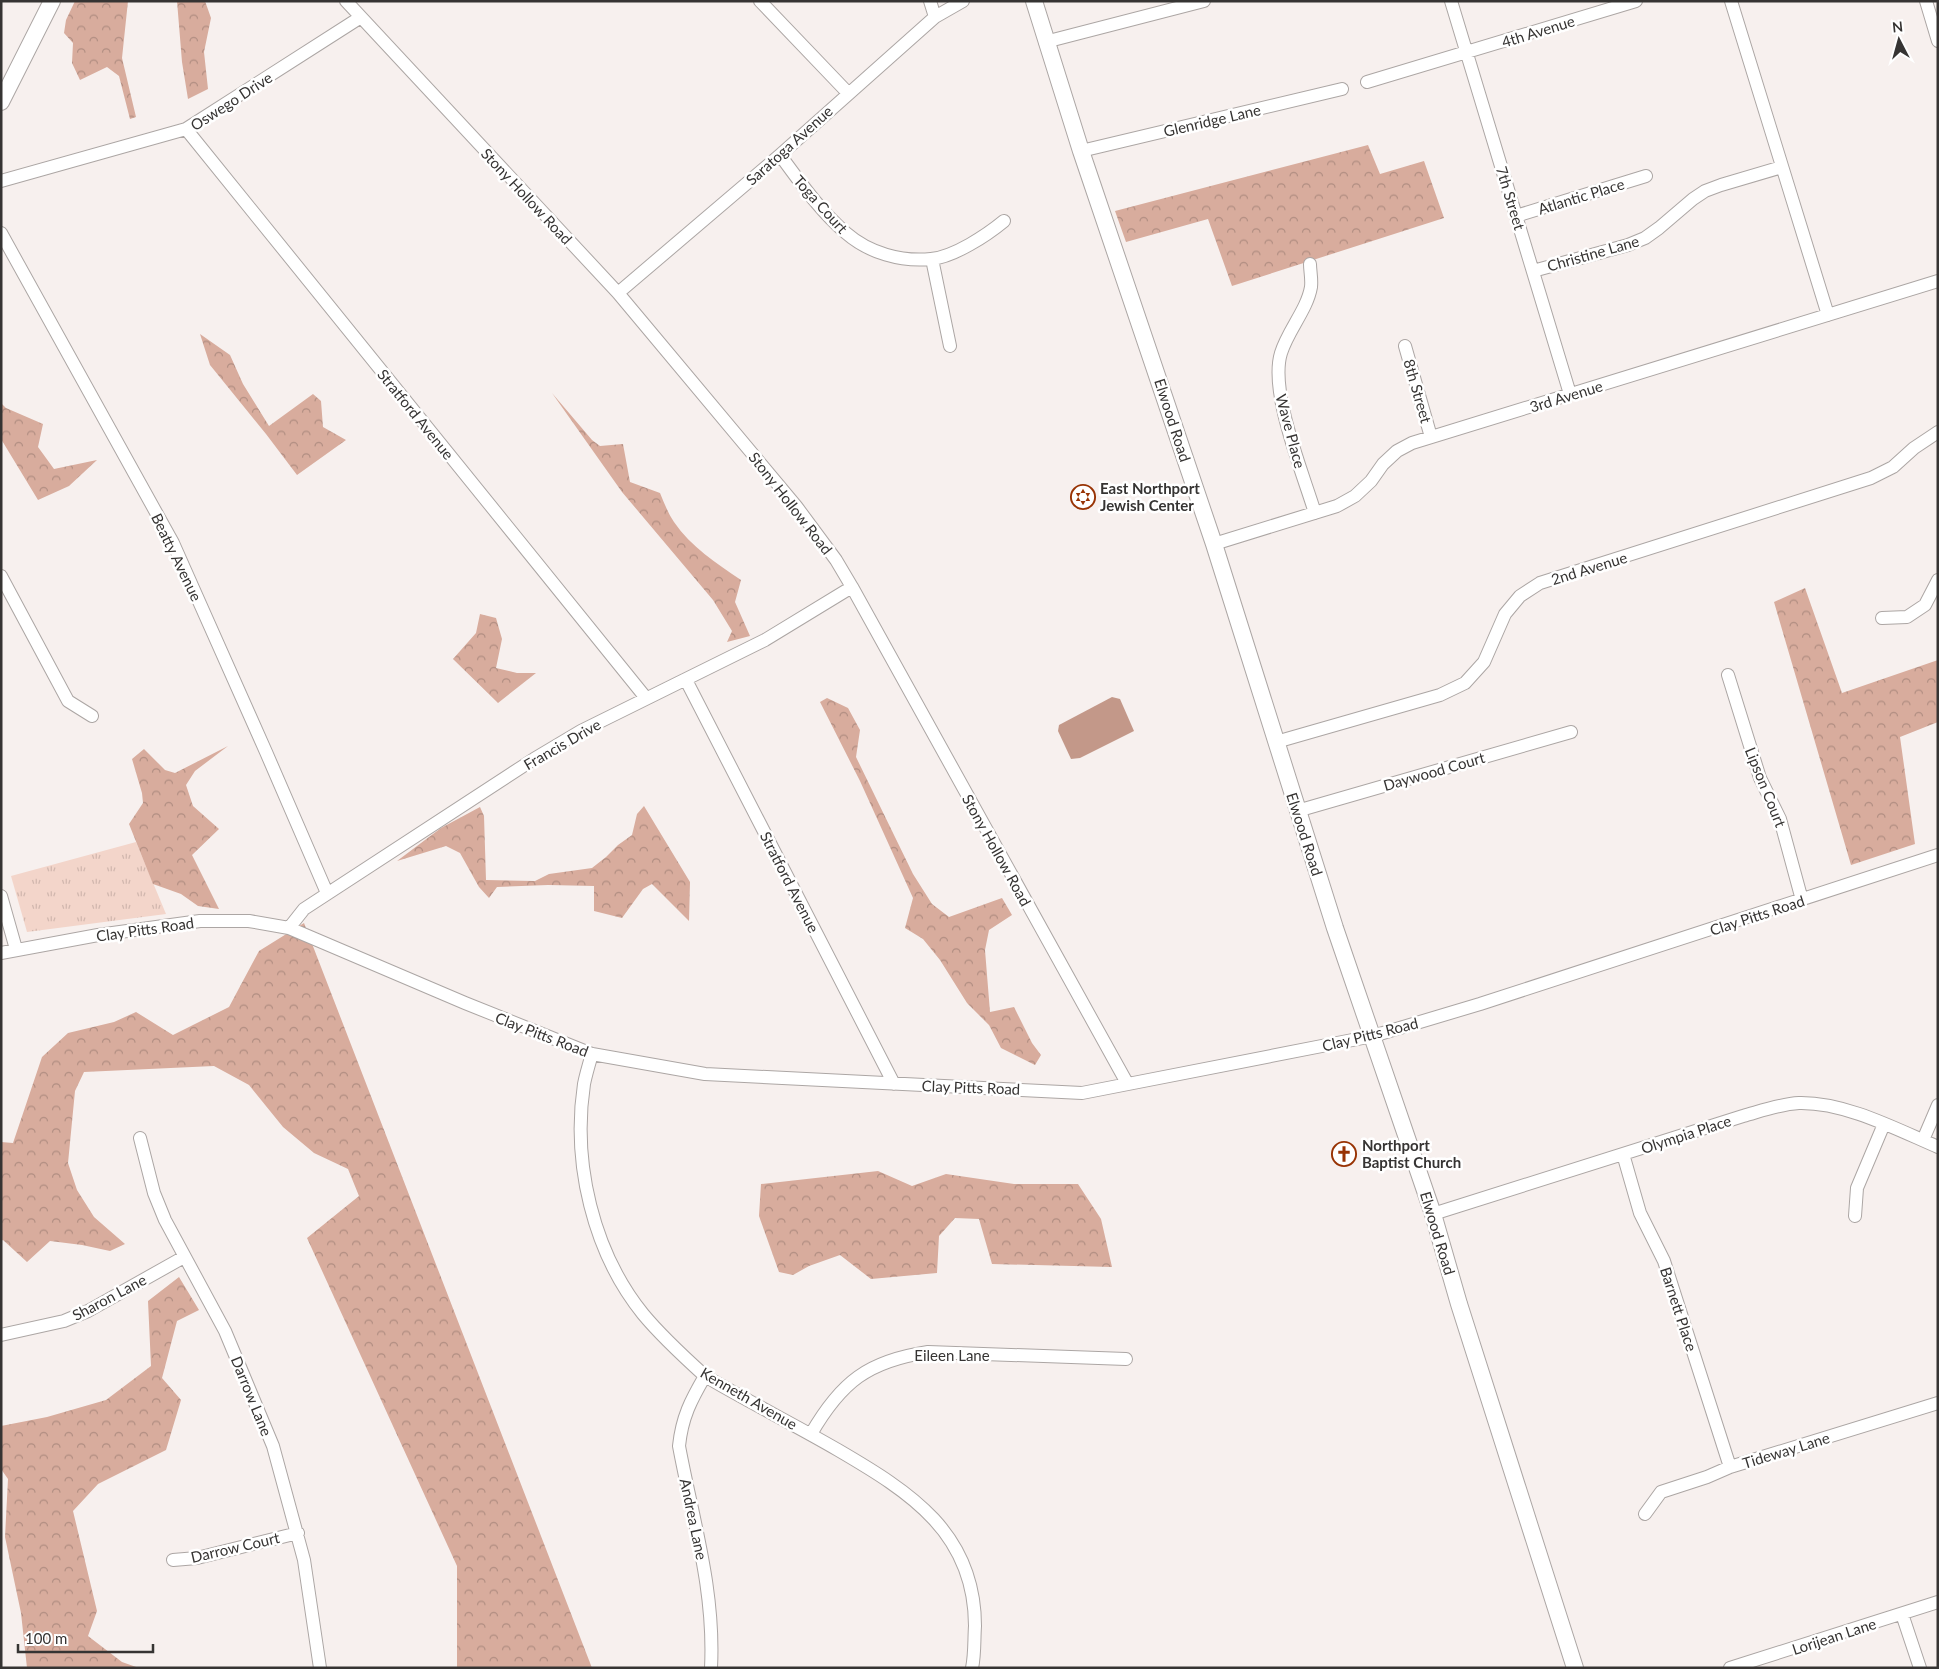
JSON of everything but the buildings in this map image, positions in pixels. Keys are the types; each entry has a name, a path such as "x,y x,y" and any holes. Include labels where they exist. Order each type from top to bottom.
{"main road":[{"path":"1,102 52,1"},
{"name":"Elwood Road","path":"1034,1 1045,42 1081,151 1214,544 1335,928 1433,1214 1575,1668"}],"street":[{"name":"Stony Hollow Road","path":"346,1 449,114 618,293 796,506 836,560 1127,1082"},
{"path":"760,1 848,93"},
{"path":"930,1 935,17"},
{"name":"Saratoga Avenue","path":"618,293 780,155 935,17 964,1"},
{"path":"1045,42 1204,1"},
{"name":"7th Street","path":"1451,1 1570,394"},
{"name":"4th Avenue","path":"1468,52 1636,1"},
{"path":"1732,1 1828,315"},
{"path":"1926,1 1938,41"},
{"name":"Oswego Drive","path":"1,181 186,129 361,17"},
{"path":"1367,82 1468,52"},
{"name":"Glenridge Lane","path":"1081,151 1342,89"},
{"name":"Stratford Avenue","path":"186,129 646,698"},
{"name":"Toga Court","path":"780,155 802,185 847,234 884,255 932,259 983,237 1004,221"},
{"name":"Christine Lane","path":"1533,271 1628,245 1652,233 1705,191 1782,167"},
{"name":"Atlantic Place","path":"1516,216 1646,176"},
{"name":"Beatty Avenue","path":"1,233 173,543 327,893"},
{"path":"932,259 950,346"},
{"name":"Wave Place","path":"1310,264 1311,287 1303,310 1281,354 1278,378 1282,406 1315,512"},
{"name":"3rd Avenue","path":"1214,544 1337,506 1355,496 1371,481 1383,464 1397,451 1412,443 1938,281"},
{"name":"8th Street","path":"1404,346 1431,437"},
{"name":"2nd Avenue","path":"1276,742 1440,695 1465,683 1484,662 1506,614 1520,596 1540,583 1871,478 1893,467 1914,448 1938,432"},
{"path":"1,576 68,701 92,716"},
{"path":"1882,618 1907,616 1925,605 1938,580"},
{"name":"Francis Drive","path":"289,928 304,908 580,731 765,640 852,587"},
{"name":"Lipson Court","path":"1728,675 1760,778 1780,819 1802,900"},
{"name":"Stratford Avenue","path":"686,680 894,1084"},
{"name":"Daywood Court","path":"1297,811 1571,732"},
{"name":"Clay Pitts Road","path":"1,953 16,949 200,921 249,921 289,928 465,1003 592,1054 705,1074 894,1084 1040,1089 1082,1093 1127,1082 1373,1036 1480,1004 1938,856"},
{"path":"1,896 16,949"},
{"name":"Kenneth Avenue","path":"592,1054 584,1082 581,1142 590,1206 612,1264 643,1314 666,1340 705,1376 811,1434 892,1482 913,1497 930,1514 946,1534 960,1557 971,1589 975,1611 972,1668"},
{"name":"Olympia Place","path":"1433,1214 1750,1114 1798,1103 1840,1108 1938,1147"},
{"path":"1923,1140 1938,1105"},
{"path":"1855,1216 1857,1188 1884,1124"},
{"name":"Darrow Lane","path":"140,1138 154,1193 165,1220 224,1330 273,1446 298,1533 310,1594 320,1668"},
{"name":"Barnett Place","path":"1623,1154 1640,1213 1664,1261 1730,1467"},
{"name":"Sharon Lane","path":"1,1335 64,1321 88,1311 184,1257"},
{"name":"Eileen Lane","path":"811,1434 825,1410 840,1392 859,1376 879,1364 906,1355 928,1352 1126,1359"},
{"name":"Andrea Lane","path":"705,1376 687,1409 681,1427 679,1446 708,1588 712,1668"},
{"name":"Tideway Lane","path":"1645,1514 1661,1492 1708,1477 1730,1467 1938,1403"},
{"name":"Darrow Court","path":"173,1560 197,1558 298,1533"},
{"name":"Lorijean Lane","path":"1730,1668 1938,1602"},
{"path":"1902,1614 1920,1668"}],"green space":[{"path":"75,1 128,1 122,58 136,117 130,119 119,76 107,67 80,80 72,63 73,43 64,33 66,20"},
{"path":"177,1 205,1 211,18 204,52 208,89 188,99 182,62"},
{"path":"1368,145 1380,174 1424,161 1444,218 1232,286 1208,219 1126,242 1115,211"},
{"path":"200,334 230,355 243,384 269,426 313,394 321,401 323,427 346,440 297,475 210,365"},
{"path":"552,393 592,440 600,446 623,444 630,482 660,493 672,519 688,539 704,554 741,580 735,602 750,636 727,642 732,631 713,600 622,492"},
{"path":"1,403 6,408 43,424 38,447 54,469 97,460 69,486 38,500 1,439"},
{"path":"1805,588 1842,693 1938,660 1938,722 1900,737 1915,844 1851,865 1774,602"},
{"path":"480,614 496,618 502,639 496,668 517,673 536,673 498,703 453,659 476,633"},
{"path":"827,698 848,708 860,730 856,757 913,874 932,904 949,917 1002,898 1012,915 989,930 985,950 990,1012 1014,1007 1032,1043 1041,1055 1035,1065 1001,1048 989,1025 967,1003 940,960 923,939 905,928 913,898 860,781 820,702"},
{"path":"228,746 195,771 186,785 193,806 219,829 192,855 219,909 198,906 181,894 153,884 129,824 143,803 132,759 144,749 165,770 175,773"},
{"path":"644,806 690,882 689,921 652,884 643,889 622,918 594,911 594,886 497,887 489,898 479,887 460,853 446,846 397,861 441,828 480,807 484,816 486,880 535,881 549,874 592,868 632,835 637,814"},
{"path":"136,842 166,914 27,932 11,876"},
{"path":"304,923 592,1668 457,1668 457,1566 307,1238 359,1196 348,1169 314,1153 283,1127 249,1085 214,1066 84,1072 75,1091 68,1163 77,1190 94,1217 125,1244 110,1251 50,1241 27,1262 3,1240 1,1241 1,1142 13,1143 42,1057 68,1033 114,1022 136,1012 173,1035 229,1007 259,951"},
{"path":"878,1171 912,1186 946,1174 1014,1184 1078,1184 1101,1219 1112,1267 992,1264 979,1219 955,1218 939,1236 937,1273 871,1279 840,1255 809,1266 793,1275 779,1272 759,1216 761,1184"},
{"path":"179,1277 199,1310 177,1321 162,1378 181,1400 166,1450 98,1484 73,1511 97,1611 88,1636 122,1662 139,1668 27,1668 21,1613 5,1537 8,1479 1,1469 1,1426 47,1417 106,1400 151,1366 148,1301"}],"shaded area":[{"path":"1112,697 1120,699 1134,731 1080,758 1071,759 1058,731 1059,725"}],"place":[{"name":"East Northport Jewish Center","path":"1083,497"},
{"name":"Northport Baptist Church","path":"1344,1154"}]}
